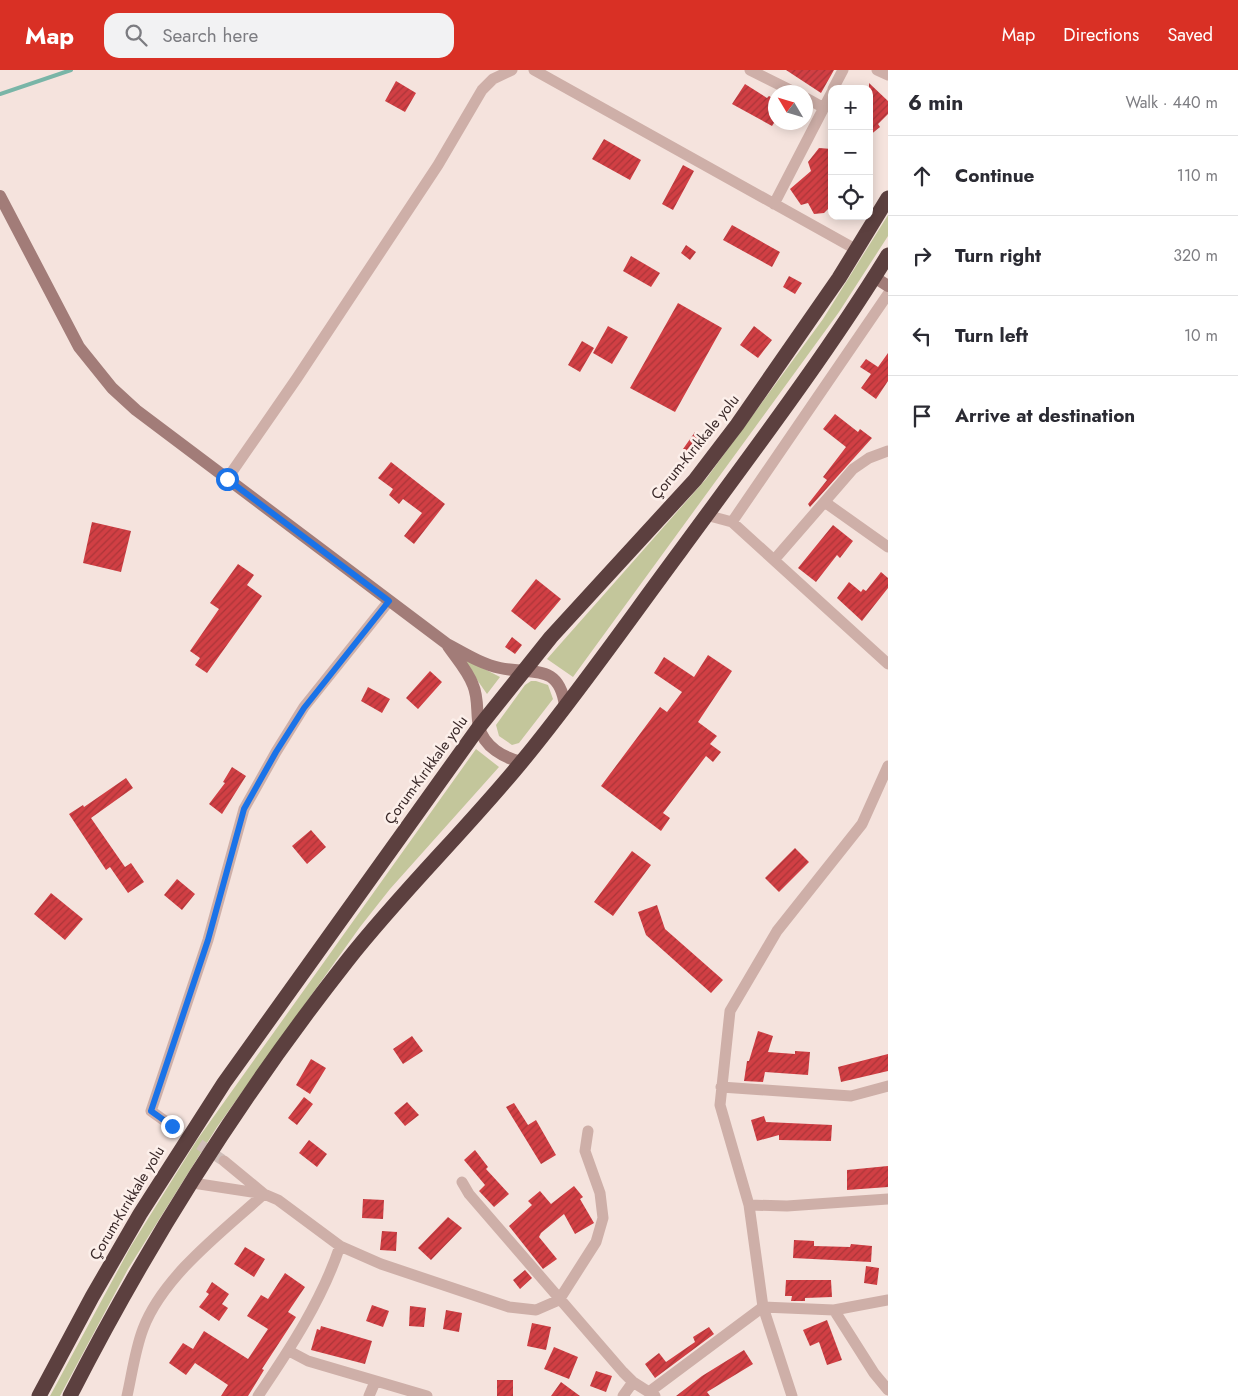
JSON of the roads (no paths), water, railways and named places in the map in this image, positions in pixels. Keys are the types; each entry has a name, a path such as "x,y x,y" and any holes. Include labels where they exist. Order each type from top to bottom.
{"highway":[{"name":"Çorum-Kırıkkale yolu","path":"39,1396 92,1297 185,1142 479,727 567,617 695,480 788,354 857,250 888,198"},
{"path":"70,1396 124,1295 235,1117 346,963 407,888 466,826 522,762 565,706 800,385 888,255"}],"street":[{"path":"227,479 297,378 438,165 482,90 494,79 512,70"},
{"path":"534,70 857,250"},
{"path":"750,70 780,85"},
{"path":"836,85 843,70"},
{"path":"877,70 888,75"},
{"path":"774,204 828,100"},
{"path":"813,102 824,108"},
{"path":"0,196 63,318 95,368 136,410 447,644 487,664 502,669 525,669 543,673 553,678 563,692 565,706"},
{"path":"874,277 888,286"},
{"path":"732,522 819,398 888,294"},
{"path":"800,385 819,398"},
{"path":"774,560 860,463 888,451"},
{"path":"826,503 888,548"},
{"path":"706,515 732,522 888,664"},
{"path":"172,1126 151,1111 208,940 244,809 276,752 304,708 389,601"},
{"path":"447,644 473,684 479,727 484,737 496,751 522,762"},
{"path":"792,1396 763,1307 749,1205 720,1105 730,1010 777,931 862,824 888,766"},
{"path":"721,1087 851,1096 888,1086"},
{"path":"193,1183 264,1194 278,1200 340,1246 381,1264 508,1307 536,1310 559,1300 596,1242 603,1218 600,1193 585,1151 588,1131"},
{"path":"224,1161 264,1194"},
{"path":"462,1182 469,1194 559,1300 633,1382 652,1394 763,1307 834,1310 888,1300"},
{"path":"127,1396 143,1329 156,1306 180,1271 264,1194"},
{"path":"749,1205 788,1206 888,1198"},
{"path":"258,1396 289,1351 331,1274 340,1246"},
{"path":"834,1310 874,1373 888,1390"},
{"path":"289,1351 308,1361 427,1396"},
{"path":"369,1396 375,1382"},
{"path":"623,1396 633,1382"}],"waterway":[{"path":"0,94 71,70"}],"tunnel":[{"path":"172,1126 224,1161"}]}
